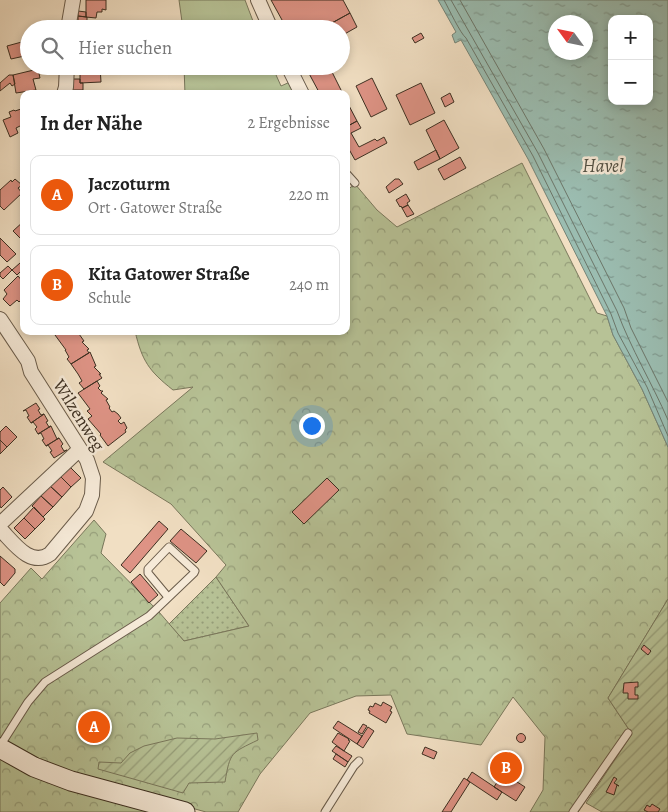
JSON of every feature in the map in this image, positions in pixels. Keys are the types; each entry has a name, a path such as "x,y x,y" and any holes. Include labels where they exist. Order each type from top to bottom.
{"main road":[{"path":"0,747 34,767 71,781 185,812"}],"street":[{"path":"70,20 73,0"},
{"path":"258,0 267,20"},
{"path":"65,90 67,75"},
{"path":"292,75 300,90"},
{"name":"Wilzenweg","path":"0,319 28,361 31,372 87,460 93,478 92,495 86,510 50,554 44,558 36,559 27,556 0,529"},
{"path":"0,524 80,449"}],"lane":[{"path":"350,177 355,183"},
{"path":"0,747 28,702 45,682 148,616 168,597 195,571 169,547 148,569 148,572 168,597"},
{"path":"573,812 628,733"},
{"path":"325,812 359,761"}],"green space":[{"path":"179,0 245,0 253,20 182,20"},
{"path":"184,75 276,75 281,86 290,82 294,90 185,90"},
{"path":"522,163 597,313 607,316 613,335 642,389 668,447 668,599 608,698 632,734 578,812 530,812 543,790 545,737 513,697 481,745 407,734 391,695 356,696 310,713 260,774 238,812 206,812 61,772 0,739 0,603 31,568 42,579 94,520 106,534 101,553 159,612 184,641 249,626 216,577 226,565 171,504 103,462 193,387 173,390 158,377 144,358 136,335 350,335 350,188 355,184 377,210 397,227"},
{"path":"216,577 249,626 184,641 169,624"},
{"path":"668,599 668,812 602,812 586,803 632,734 608,698"},
{"path":"257,733 258,740 233,755 228,765 225,782 189,783 183,793 98,769 99,762 121,763 130,753 144,746 177,738 215,739"},
{"path":"0,757 164,812 0,812"}],"water":[{"name":"Havel","path":"438,0 668,0 668,447 642,389 613,335 607,316 528,159 461,40 455,43 452,35 456,32"}],"building":[{"path":"86,0 106,0 106,10 102,9 102,12 97,12 96,18 86,17"},
{"path":"271,0 343,0 350,13 337,20 282,20"},
{"path":"78,11 86,12 86,17 78,16"},
{"path":"350,13 357,27 350,31 350,20 337,20"},
{"path":"78,16 87,17 87,20 78,20"},
{"path":"421,33 424,38 415,43 412,38"},
{"path":"20,42 20,57 11,59 7,46"},
{"path":"20,73 20,75 39,75 40,78 33,79 36,90 20,90 20,92 16,93 13,75"},
{"path":"9,75 13,75 15,84 12,86 10,83 0,91 0,83"},
{"path":"80,75 101,75 101,82 80,83"},
{"path":"310,75 334,75 341,90 318,90"},
{"path":"372,78 387,109 371,117 356,86"},
{"path":"72,79 80,79 80,83 83,83 83,90 72,90"},
{"path":"421,83 435,113 410,125 396,95"},
{"path":"450,93 454,102 445,107 441,98"},
{"path":"350,108 357,121 350,125"},
{"path":"20,109 20,126 16,128 18,133 10,137 3,120 11,117 9,112"},
{"path":"444,120 459,148 440,159 426,130"},
{"path":"357,121 361,128 351,133 359,147 384,137 387,143 355,160 350,151 350,125"},
{"path":"436,150 440,159 418,170 414,162"},
{"path":"460,157 466,168 444,180 438,169"},
{"path":"15,179 20,183 18,188 20,195 4,210 0,206 0,190 11,180 12,182"},
{"path":"395,179 399,179 403,184 389,193 386,187"},
{"path":"406,194 410,201 407,203 408,205 402,208 396,200"},
{"path":"408,205 414,214 407,217 402,208"},
{"path":"20,225 20,238 13,231"},
{"path":"0,238 16,254 7,262 0,255"},
{"path":"20,263 20,272 17,275 12,270"},
{"path":"8,266 12,270 3,279 0,273"},
{"path":"18,276 20,278 19,302 17,300 10,306 3,299 7,294 4,290"},
{"path":"55,335 80,335 84,341 82,342 89,349 87,350 89,353 71,364 67,359 69,357"},
{"path":"90,352 96,366 94,367 101,374 99,374 102,378 84,389 79,383 82,381 71,364"},
{"path":"97,381 100,386 98,388 103,391 101,393 108,399 106,400 109,408 112,412 114,411 118,414 121,418 118,421 121,424 124,422 127,428 126,432 108,446 101,434 88,419 92,416 87,411 90,409 78,393"},
{"path":"36,403 41,415 44,414 31,423 27,417 29,416 26,410 23,411"},
{"path":"44,414 48,421 46,422 49,427 51,426 38,434 35,429 37,427 33,422 31,423"},
{"path":"6,426 17,437 7,447 0,440 0,432"},
{"path":"51,426 57,439 59,438 46,446 42,440 44,439 41,433 38,434"},
{"path":"59,438 63,444 61,446 64,451 67,450 54,458 48,445 46,446"},
{"path":"0,440 7,447 0,454"},
{"path":"69,466 81,478 71,487 60,476"},
{"path":"60,476 71,487 62,497 50,486"},
{"path":"327,478 339,490 304,524 292,512"},
{"path":"50,486 62,497 53,507 41,496"},
{"path":"3,487 12,497 1,508 0,490"},
{"path":"41,496 53,507 43,517 32,506"},
{"path":"34,507 45,519 35,529 24,518"},
{"path":"24,518 35,529 25,539 14,528"},
{"path":"159,521 168,529 130,573 121,565"},
{"path":"181,529 207,551 196,563 170,541"},
{"path":"0,556 15,569 15,573 4,586 0,582"},
{"path":"140,574 158,595 149,603 131,582"},
{"path":"644,645 651,651 648,655 641,649"},
{"path":"638,682 638,687 635,687 635,695 638,695 638,699 628,699 628,693 623,693 624,683"},
{"path":"383,702 392,707 390,711 392,712 386,723 369,713 370,711 368,710 375,703 381,706"},
{"path":"338,721 362,736 357,744 333,728"},
{"path":"363,724 367,726 362,734 358,732"},
{"path":"368,727 374,731 363,748 357,744"},
{"path":"338,733 350,741 344,751 332,742"},
{"path":"521,733 526,738 521,743 516,738"},
{"path":"336,746 352,756 348,762 332,751"},
{"path":"425,747 437,752 434,759 422,754"},
{"path":"336,754 348,762 345,767 333,759"},
{"path":"472,772 502,792 497,800 467,780"},
{"path":"503,773 525,787 516,801 494,787"},
{"path":"614,777 617,779 614,783 619,786 617,785 614,795 606,792"},
{"path":"464,778 470,782 451,812 442,812"},
{"path":"652,804 660,809 658,812 644,810 647,805 650,807"}],"place":[{"name":"Jaczoturm","path":"94,727"},
{"name":"Kita Gatower Straße","path":"506,768"}]}
